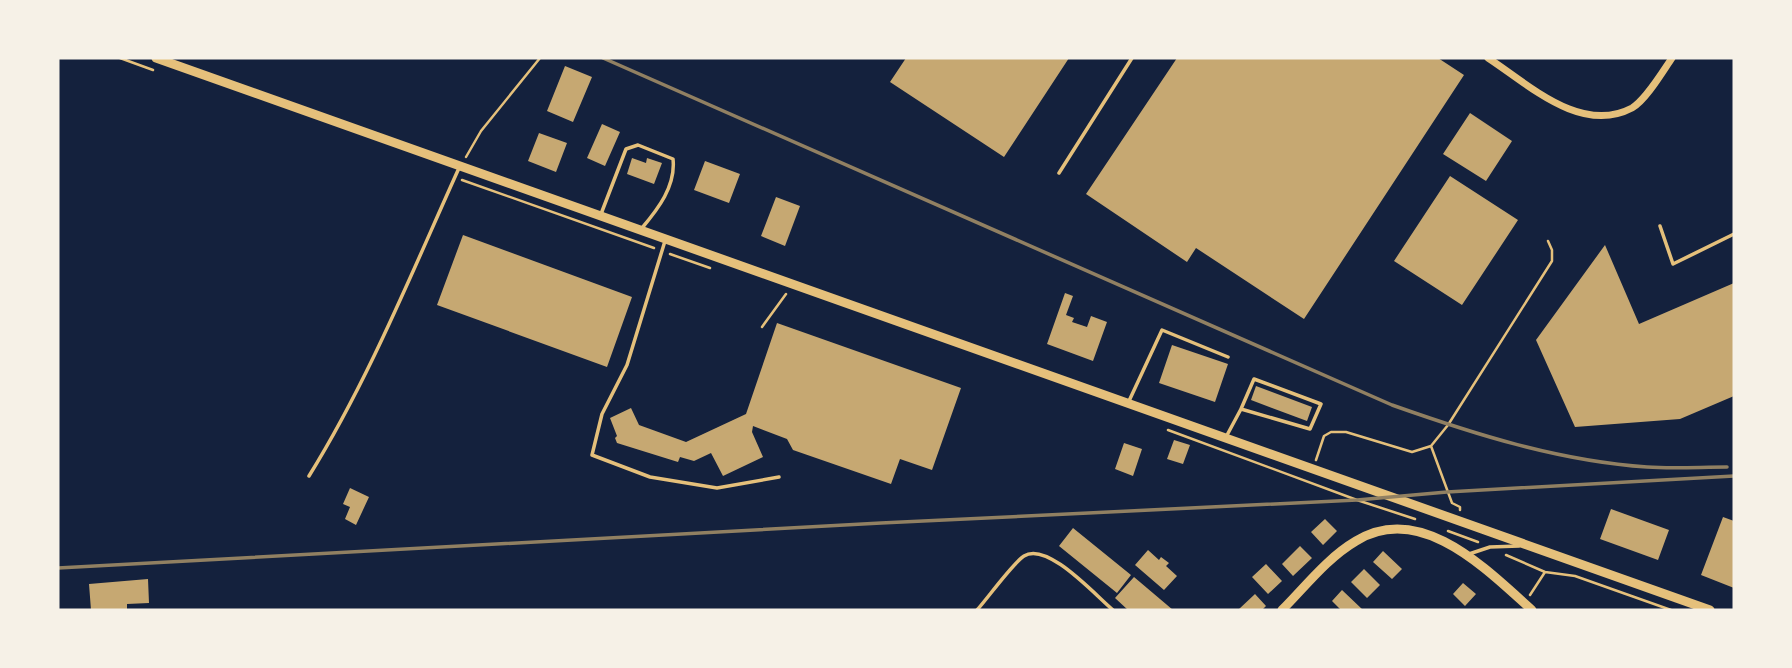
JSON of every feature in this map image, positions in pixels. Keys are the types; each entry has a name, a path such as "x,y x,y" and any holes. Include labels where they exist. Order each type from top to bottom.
{"street":[{"path":"156,58 1707,610"},
{"path":"1488,58 1556,103 1596,117 1634,107 1660,77 1672,58"},
{"path":"1282,610 1323,568 1354,542 1373,533 1398,530 1429,536 1467,555 1528,607"}],"lane":[{"path":"1059,173 1132,58"},
{"path":"600,215 626,149 638,145 673,159 674,169 663,202 641,230"},
{"path":"309,476 335,433 379,345 460,166"},
{"path":"1660,226 1673,264 1734,234"},
{"path":"666,239 628,365 602,414 592,455 650,477 717,488 779,477"},
{"path":"1128,403 1162,330 1228,357"},
{"path":"1225,439 1254,379 1321,404 1310,429 1241,409"},
{"path":"1467,555 1490,547 1527,546"},
{"path":"977,610 1024,556 1038,553 1052,558 1112,610"}],"path":[{"path":"460,166 481,131 540,58"},
{"path":"455,177 712,268"},
{"path":"1313,470 1324,436 1331,432 1346,432 1412,452 1431,446 1448,425 1552,261 1552,250 1548,241"},
{"path":"762,327 786,294"},
{"path":"1166,430 1418,520"},
{"path":"1431,446 1452,503 1460,507"},
{"path":"1441,528 1545,572 1575,576 1671,610"},
{"path":"1528,607 1545,572"}],"building":[{"path":"906,58 1069,58 1004,157 890,82"},
{"path":"1177,58 1438,58 1464,75 1304,319 1196,248 1187,262 1086,194"},
{"path":"565,66 592,77 573,122 547,111"},
{"path":"1470,113 1512,141 1486,181 1443,154"},
{"path":"602,124 620,132 605,166 587,158"},
{"path":"539,133 567,143 556,172 528,161"},
{"path":"632,158 646,163 647,158 662,163 654,184 627,174"},
{"path":"705,161 740,174 729,203 694,190"},
{"path":"1450,176 1518,220 1462,305 1394,261"},
{"path":"776,197 800,206 785,246 761,236"},
{"path":"463,235 632,297 607,367 437,305"},
{"path":"1605,245 1639,324 1734,283 1734,396 1680,419 1575,427 1536,340"},
{"path":"1065,293 1073,296 1066,315 1074,318 1072,322 1087,327 1091,316 1107,322 1093,361 1047,344"},
{"path":"777,323 961,388 932,470 900,459 891,484 793,450 787,439 753,426 752,432 763,457 723,476 711,453 694,461 680,457 678,462 617,443 610,418 631,408 639,425 686,442 746,414"},
{"path":"1172,345 1228,364 1215,402 1159,383"},
{"path":"1256,386 1312,407 1307,421 1251,400"},
{"path":"1174,440 1190,445 1183,464 1167,459"},
{"path":"1124,443 1142,449 1133,476 1115,469"},
{"path":"350,488 369,497 356,525 345,519 350,507 343,504"},
{"path":"1611,509 1669,530 1658,560 1600,539"},
{"path":"1723,517 1734,521 1734,588 1701,575"},
{"path":"1325,519 1337,531 1323,545 1311,532"},
{"path":"1073,528 1131,575 1117,593 1059,546"},
{"path":"1300,546 1312,558 1293,576 1282,564"},
{"path":"1148,550 1159,560 1161,557 1169,563 1166,566 1177,576 1164,590 1135,565"},
{"path":"1383,551 1402,569 1392,579 1373,562"},
{"path":"1266,564 1282,581 1268,594 1252,577"},
{"path":"1364,569 1380,585 1367,598 1351,582"},
{"path":"1134,577 1173,610 1128,610 1115,598"},
{"path":"148,579 149,603 127,604 127,610 91,610 89,584"},
{"path":"1463,583 1476,594 1465,606 1453,594"},
{"path":"1342,590 1363,610 1341,610 1332,601"},
{"path":"1255,594 1266,606 1262,610 1238,610"}],"railway":[{"path":"603,58 1392,405 1517,445 1582,459 1657,468 1727,467"},
{"path":"58,568 1357,500 1447,492 1734,476"}]}
